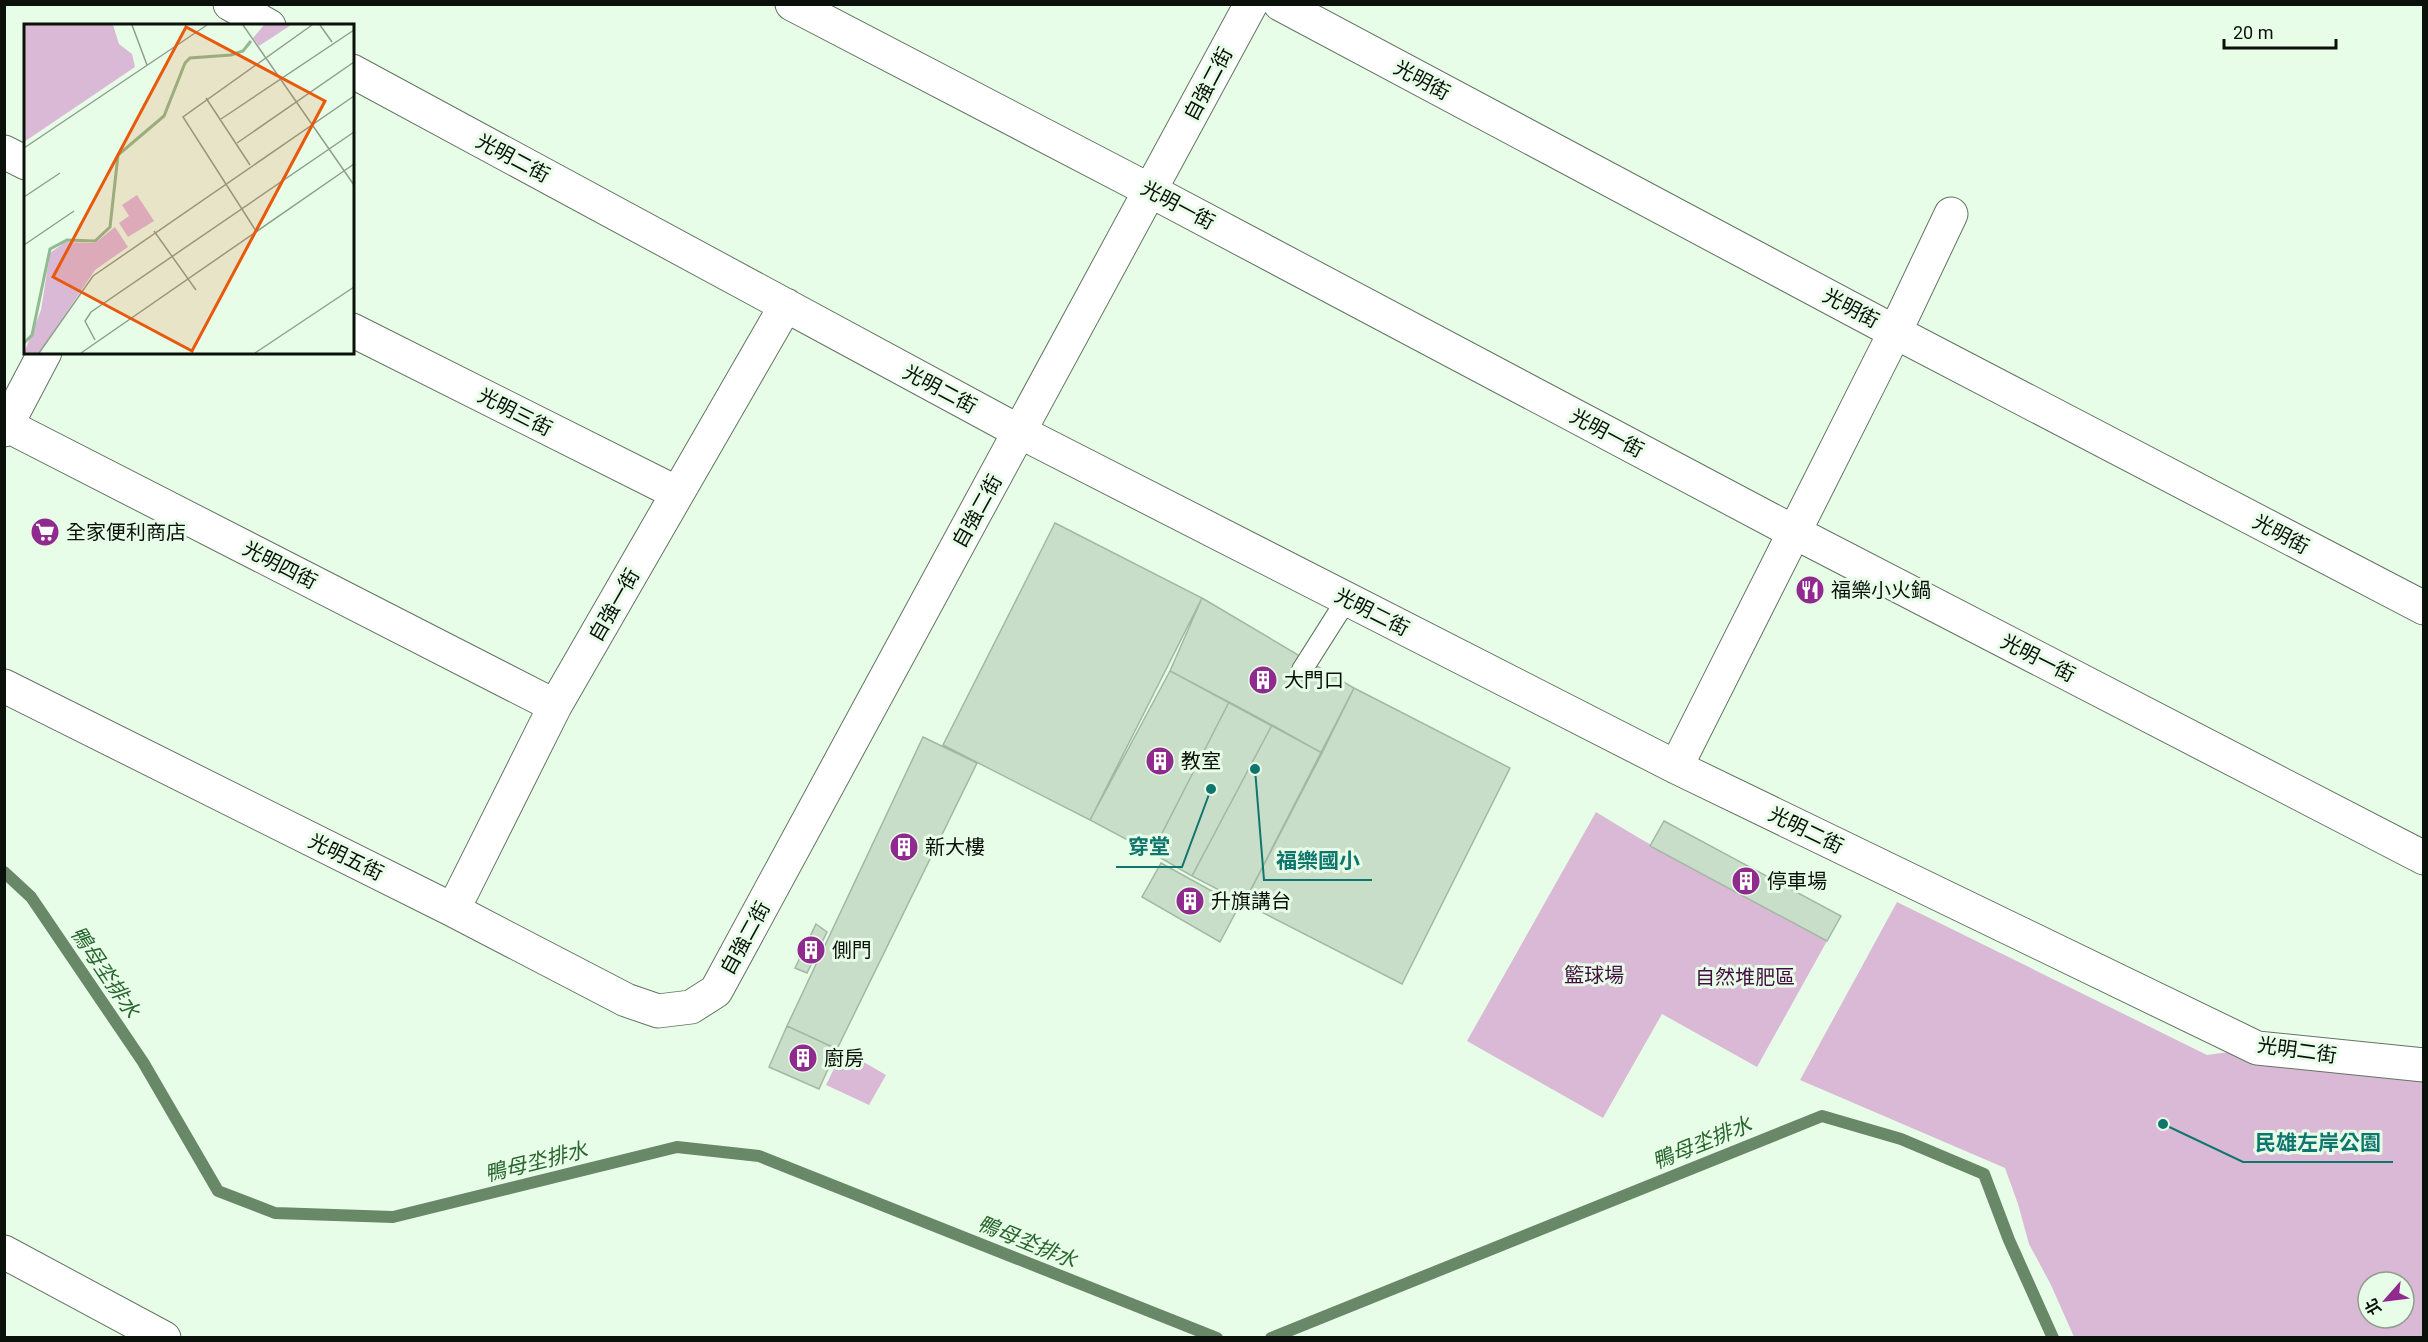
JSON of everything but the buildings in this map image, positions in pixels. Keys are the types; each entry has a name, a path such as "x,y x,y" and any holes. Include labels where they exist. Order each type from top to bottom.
{"street":[{"path":"219,24 229,4 265,24"},
{"name":"光明一街","path":"792,4 1151,191 1794,532 2424,858"},
{"name":"自強二街","path":"691,1007 716,991 1251,4"},
{"name":"光明街","path":"1280,4 1895,332 2424,608"},
{"name":"光明二街","path":"354,72 1020,432 1676,767 2257,1048 2424,1065"},
{"path":"4,152 24,162"},
{"path":"1676,767 1895,332 1951,214"},
{"name":"自強一街","path":"453,910 555,706 786,305"},
{"name":"光明三街","path":"354,331 677,493"},
{"path":"5,427 44,354"},
{"name":"光明四街","path":"5,427 555,706"},
{"name":"光明五街","path":"4,686 453,910 626,1000 658,1011 691,1007"},
{"path":"4,1252 164,1338"}],"lane":[{"path":"1302,670 1347,599"}],"green space":[{"name":"籃球場","path":"1596,812 1827,941 1757,1067 1662,1014 1603,1118 1467,1041"},
{"path":"1897,902 2207,1055 2257,1048 2423,1065 2423,1337 2074,1337 2051,1285 2029,1244 2005,1168 1800,1080"},
{"path":"843,1050 886,1075 869,1105 826,1085"}],"waterway":[{"name":"鴨母坔排水","path":"4,872 31,897 143,1062 218,1191 275,1213 393,1217 677,1147 759,1156 1217,1338"},
{"name":"鴨母坔排水","path":"1271,1338 1822,1116 1901,1139 1984,1174 2009,1240 2053,1338"}],"place":[{"name":"全家便利商店","path":"45,532"},
{"name":"福樂小火鍋","path":"1810,590"},
{"name":"大門口","path":"1263,680"},
{"name":"教室","path":"1160,761"},
{"name":"福樂國小","path":"1255,769"},
{"name":"穿堂","path":"1211,789"},
{"name":"新大樓","path":"904,847"},
{"name":"停車場","path":"1746,881"},
{"name":"升旗講台","path":"1190,901"},
{"name":"側門","path":"811,950"},
{"name":"廚房","path":"803,1058"},
{"name":"民雄左岸公園","path":"2163,1124"}],"park label":[{"name":"自然堆肥區","path":"1745,977"}]}
